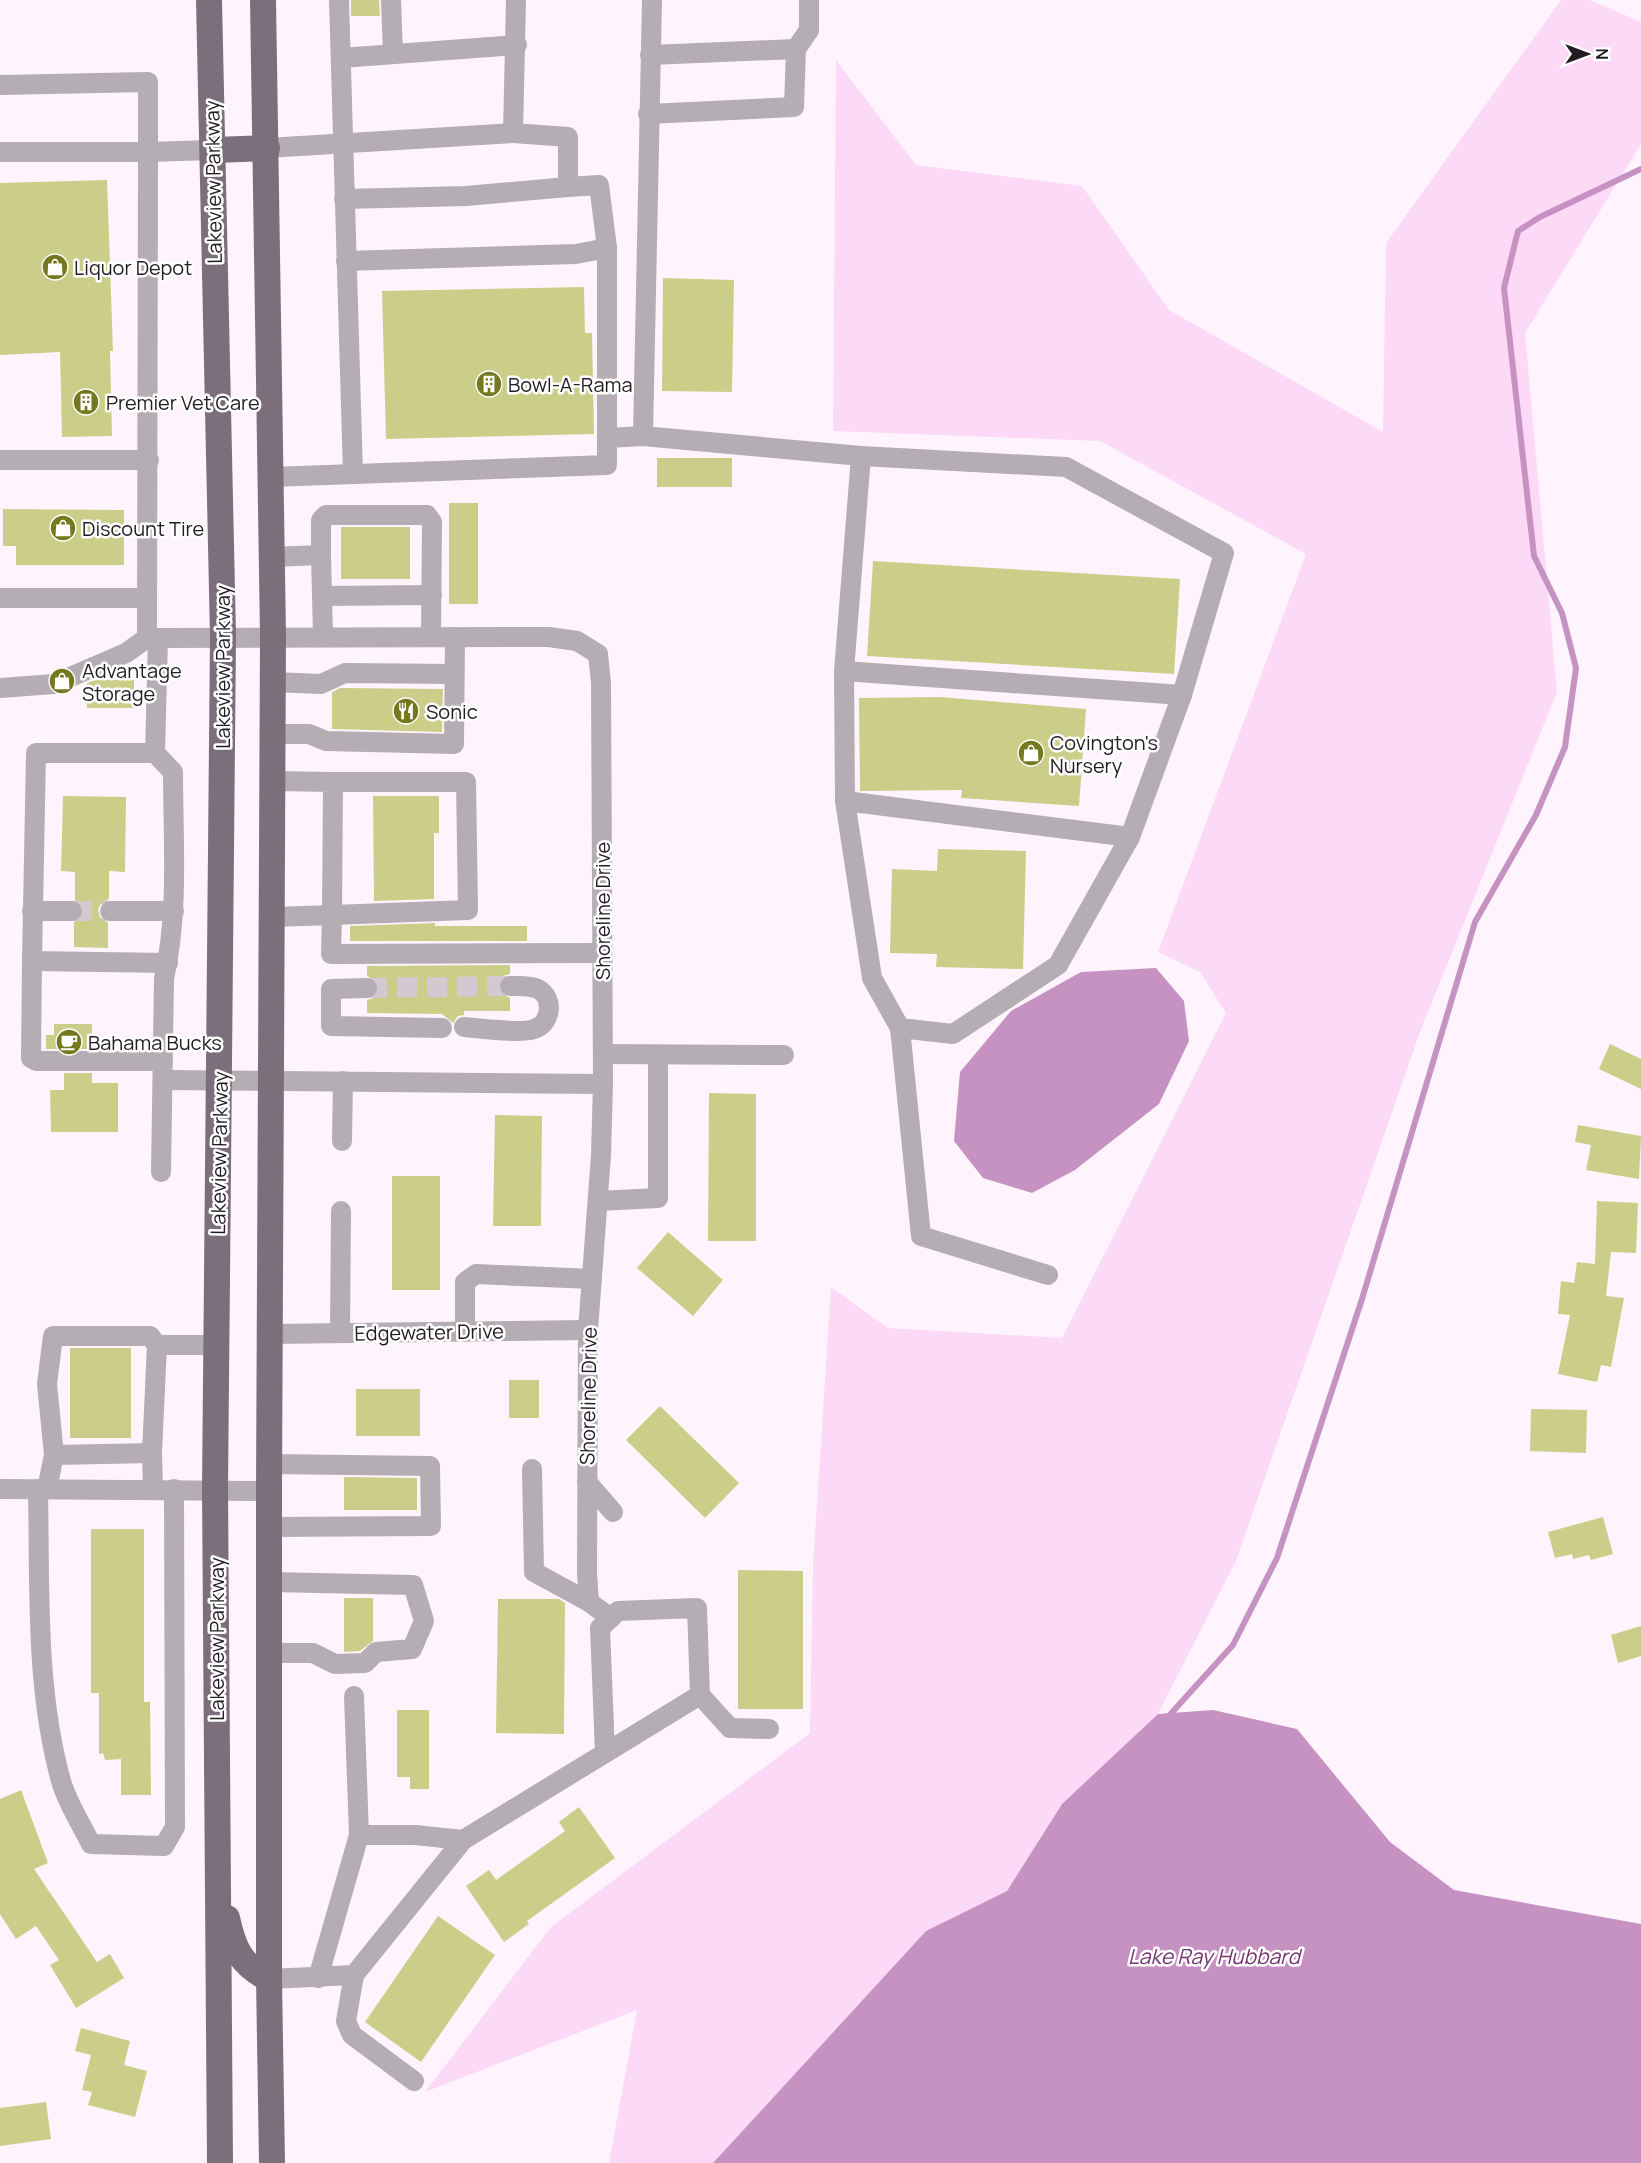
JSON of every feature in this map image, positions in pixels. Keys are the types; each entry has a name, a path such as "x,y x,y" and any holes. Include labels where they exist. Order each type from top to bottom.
{"main road":[{"name":"Lakeview Parkway","path":"209,0 223,636 215,1489 220,2163"},
{"path":"263,0 273,636 269,1464 269,1979 272,2163"},
{"path":"213,150 267,148"},
{"path":"218,1828 227,1920 237,1953 251,1970 269,1979"}],"street":[{"path":"339,0 353,474"},
{"path":"391,0 393,54"},
{"path":"513,133 517,45 516,0"},
{"path":"643,436 652,0"},
{"path":"648,114 794,107 796,49 809,30 809,0"},
{"path":"340,58 517,45"},
{"path":"650,55 796,49"},
{"path":"0,84 148,82 147,598 153,638 155,753 173,772 174,911 164,979 161,1172"},
{"path":"267,148 513,133 568,136 568,187"},
{"path":"0,152 148,153 213,150"},
{"path":"271,477 607,465 607,248 599,185 466,196 344,199"},
{"path":"346,261 576,254 607,248"},
{"path":"607,438 643,436 861,456 1066,468 1224,553 1182,695 1130,837 1058,965 953,1034 900,1028"},
{"path":"861,456 844,671 845,801 872,978 900,1028 921,1236 1048,1275"},
{"path":"0,460 149,460"},
{"path":"323,636 321,520 326,515 427,515 432,522 431,637"},
{"path":"272,557 321,555"},
{"path":"322,596 432,596"},
{"path":"0,598 147,598"},
{"name":"Shoreline Drive","path":"153,638 223,636 549,637 577,641 598,654 602,683 603,1084 598,1201 588,1330 589,1602"},
{"path":"273,734 309,734 326,741 454,744 455,637"},
{"path":"0,688 54,684 153,638"},
{"path":"844,671 1182,695"},
{"path":"273,682 321,684 345,673 454,674"},
{"path":"155,753 36,753 31,1058 36,1061 163,1071 220,1079 603,1084"},
{"path":"273,781 466,782 468,910 273,917"},
{"path":"333,782 331,1026 442,1028"},
{"path":"845,801 1130,837"},
{"path":"32,911 72,911"},
{"path":"110,911 174,911"},
{"path":"331,954 602,953"},
{"path":"32,961 168,963"},
{"path":"464,1027 532,1030 544,1024 549,1014 549,1004 545,995 537,989 510,986"},
{"path":"331,989 367,988"},
{"path":"603,1054 784,1055"},
{"path":"598,1201 658,1198 658,1055"},
{"path":"342,1141 343,1081"},
{"path":"340,1333 341,1211"},
{"path":"465,1332 465,1282 476,1274 592,1279"},
{"name":"Edgewater Drive","path":"270,1334 588,1330"},
{"path":"153,1489 152,1453 157,1345 150,1336 53,1336 47,1384 54,1455 43,1489 41,1650 49,1723 62,1784 91,1844 164,1846 175,1827 174,1489"},
{"path":"157,1345 217,1345"},
{"path":"54,1455 152,1453"},
{"path":"269,1464 430,1466 431,1478 431,1526 269,1527"},
{"path":"532,1469 534,1572 589,1602 611,1618"},
{"path":"587,1482 613,1512"},
{"path":"0,1489 269,1491"},
{"path":"269,1582 413,1585 424,1621 412,1649 376,1652 364,1663 336,1664 312,1653 269,1653"},
{"path":"605,1753 600,1628 618,1611 697,1608 700,1695 730,1728 769,1729"},
{"path":"269,1979 336,1976 463,1840 700,1695"},
{"path":"354,1696 360,1835 336,1976 346,2020 352,2035 414,2081"},
{"path":"360,1835 415,1835 463,1840"}],"shaded area":[{"path":"1561,0 1590,0 1641,22 1641,144 1525,333 1557,692 1420,1032 1236,1561 1158,1714 1062,1804 1007,1891 926,1931 713,2163 609,2163 637,2010 425,2092 551,1927 810,1733 813,1566 831,1287 888,1328 1062,1338 1226,1013 1200,972 1158,952 1306,554 1100,441 833,431 836,60 916,165 1082,186 1169,310 1383,432 1386,243"}],"water":[{"path":"1156,968 1184,1001 1189,1041 1159,1104 1075,1170 1032,1193 983,1178 954,1141 960,1072 1011,1011 1081,972"},
{"name":"Lake Ray Hubbard","path":"1213,1710 1297,1729 1390,1842 1454,1890 1641,1924 1641,2163 713,2163 926,1931 1007,1891 1062,1804 1158,1714"}],"building":[{"path":"351,0 379,0 380,16 351,16"},
{"name":"Liquor Depot","path":"107,180 113,351 110,351 112,436 62,437 60,352 0,355 0,183"},
{"path":"663,278 734,280 732,392 662,391"},
{"name":"Bowl-A-Rama","path":"584,287 585,333 592,333 594,434 386,439 382,291"},
{"path":"657,458 732,458 732,487 657,487"},
{"path":"449,503 478,503 478,604 449,604"},
{"name":"Discount Tire","path":"3,509 124,510 124,565 16,565 16,546 3,546"},
{"path":"341,527 410,527 410,579 341,579"},
{"path":"873,561 1180,579 1174,674 867,656"},
{"path":"95,680 134,680 134,708 87,708 87,683"},
{"name":"Sonic","path":"340,688 443,689 442,732 332,729 332,692"},
{"path":"940,697 1086,709 1079,806 961,798 962,790 860,791 859,698"},
{"path":"63,796 126,797 125,872 109,871 109,899 100,905 98,910 100,917 108,923 108,948 74,947 74,922 82,917 84,910 82,905 75,900 75,872 61,871"},
{"path":"373,796 439,796 439,833 434,833 434,899 374,901"},
{"path":"938,849 1026,851 1023,969 936,967 937,954 890,953 892,869 937,871"},
{"path":"435,923 435,926 527,926 527,941 350,941 350,926"},
{"path":"510,965 510,974 503,976 498,986 500,993 510,998 510,1011 464,1011 464,1015 458,1016 453,1023 442,1014 367,1013 367,1000 374,998 379,988 377,981 367,976 367,966"},
{"name":"Bahama Bucks","path":"54,1024 92,1024 92,1049 46,1049 46,1035 54,1035"},
{"path":"1610,1044 1641,1059 1641,1089 1599,1069"},
{"path":"64,1073 92,1073 92,1083 118,1083 118,1132 51,1132 50,1090 64,1090"},
{"path":"709,1093 756,1094 756,1241 708,1241"},
{"path":"495,1115 542,1116 541,1226 493,1226"},
{"path":"1578,1125 1641,1136 1639,1179 1586,1170 1591,1145 1575,1142"},
{"path":"392,1176 440,1176 440,1290 392,1290"},
{"path":"1597,1201 1638,1203 1636,1253 1611,1252 1606,1296 1624,1298 1611,1367 1601,1365 1597,1382 1558,1374 1570,1315 1558,1314 1561,1281 1574,1283 1577,1262 1595,1264"},
{"path":"668,1232 723,1280 693,1316 637,1268"},
{"path":"70,1348 131,1348 131,1438 70,1438"},
{"path":"509,1380 539,1380 539,1418 509,1418"},
{"path":"356,1389 420,1389 420,1436 356,1436"},
{"path":"660,1406 739,1483 705,1518 626,1440"},
{"path":"1531,1409 1587,1410 1586,1453 1530,1451"},
{"path":"344,1477 417,1478 417,1510 344,1510"},
{"path":"1603,1517 1613,1554 1591,1560 1589,1555 1573,1559 1572,1554 1555,1558 1548,1532"},
{"path":"91,1529 144,1529 144,1702 150,1702 151,1795 121,1795 121,1759 105,1760 103,1753 99,1754 99,1693 91,1693"},
{"path":"738,1570 803,1571 803,1709 738,1709"},
{"path":"344,1598 373,1598 373,1641 360,1651 344,1652"},
{"path":"498,1599 559,1599 565,1603 564,1734 496,1733"},
{"path":"1641,1626 1641,1656 1618,1663 1611,1635"},
{"path":"397,1710 429,1710 429,1789 410,1789 410,1777 397,1777"},
{"path":"21,1790 48,1863 34,1869 97,1962 110,1954 124,1978 76,2008 50,1965 59,1960 36,1926 16,1939 0,1914 0,1799"},
{"path":"579,1807 615,1858 527,1921 529,1924 504,1942 466,1886 489,1870 496,1880 565,1831 559,1822"},
{"path":"438,1916 495,1955 421,2062 365,2022"},
{"path":"81,2028 130,2041 124,2065 147,2071 135,2117 88,2105 92,2092 82,2090 91,2055 75,2051"},
{"path":"46,2102 51,2139 0,2146 0,2108"}],"waterway":[{"path":"1166,1719 1233,1645 1277,1558 1362,1299 1475,922 1536,815 1565,747 1576,668 1562,613 1534,556 1504,288 1518,231 1540,217 1641,169"}],"tunnel":[{"path":"72,911 110,911"},
{"path":"367,988 510,986"}],"place":[{"name":"Liquor Depot","path":"55,267"},
{"name":"Bowl-A-Rama","path":"489,384"},
{"name":"Premier Vet Care","path":"86,402"},
{"name":"Discount Tire","path":"63,528"},
{"name":"Advantage Storage","path":"62,681"},
{"name":"Sonic","path":"406,711"},
{"name":"Covington's Nursery","path":"1031,753"},
{"name":"Bahama Bucks","path":"69,1042"}]}
